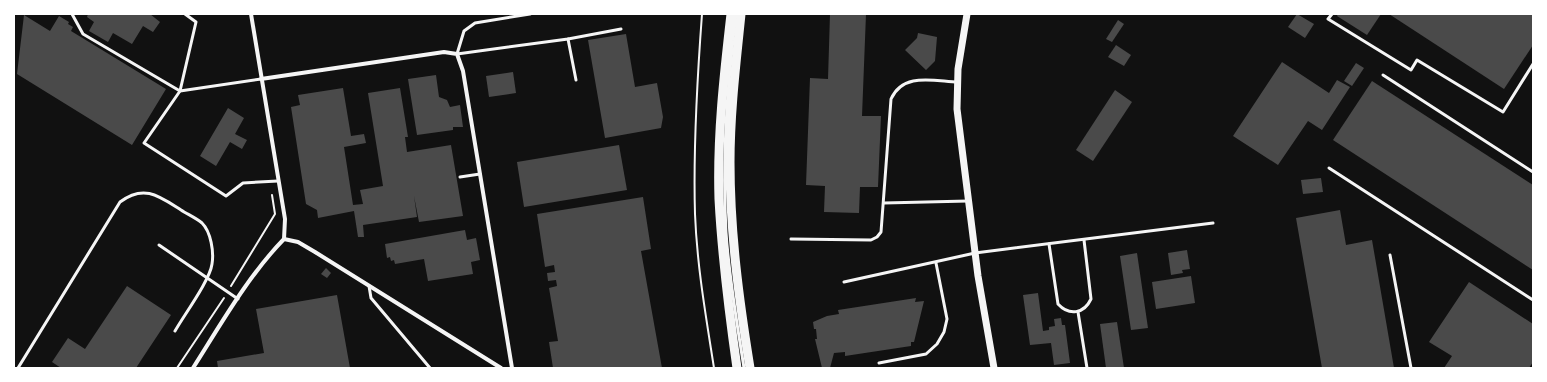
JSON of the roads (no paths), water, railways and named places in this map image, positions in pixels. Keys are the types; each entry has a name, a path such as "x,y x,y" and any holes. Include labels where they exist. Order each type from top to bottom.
{"main road":[{"path":"731,14 721,117 719,198 728,301 737,368"},
{"path":"741,14 733,104 730,162 732,226 739,297 750,368"}],"street":[{"path":"193,368 238,299 271,252 284,238 286,219 278,181 251,14"},
{"path":"967,14 958,82 957,109 975,253 994,368"},
{"path":"261,79 444,52 457,54 464,71 512,368"},
{"path":"284,238 298,242 501,368"}],"lane":[{"path":"72,14 83,34 180,91 261,79"},
{"path":"185,14 196,22 180,91 144,143 226,196 243,183 278,181"},
{"path":"530,14 475,23 464,31 457,54 621,29"},
{"path":"736,14 730,68 724,172 726,233 744,368"},
{"path":"1332,14 1328,20 1411,70 1418,60 1503,112 1533,64"},
{"path":"568,38 576,80"},
{"path":"1383,75 1533,172"},
{"path":"791,239 875,239 881,232 891,99 894,92 900,86 914,81 958,82"},
{"path":"1329,168 1533,300"},
{"path":"460,177 480,174"},
{"path":"18,368 120,202 128,196 146,193 156,194 202,224 208,233 213,254 212,266 207,278 175,331"},
{"path":"884,202 968,200"},
{"path":"844,282 936,263 975,253 1213,223"},
{"path":"1049,244 1058,304 1067,311 1078,312 1088,304 1091,299 1084,240"},
{"path":"159,245 238,299"},
{"path":"1390,255 1411,368"},
{"path":"879,363 926,354 937,344 944,332 947,319 936,263"},
{"path":"369,286 371,298 430,368"},
{"path":"1078,312 1087,368"}]}
